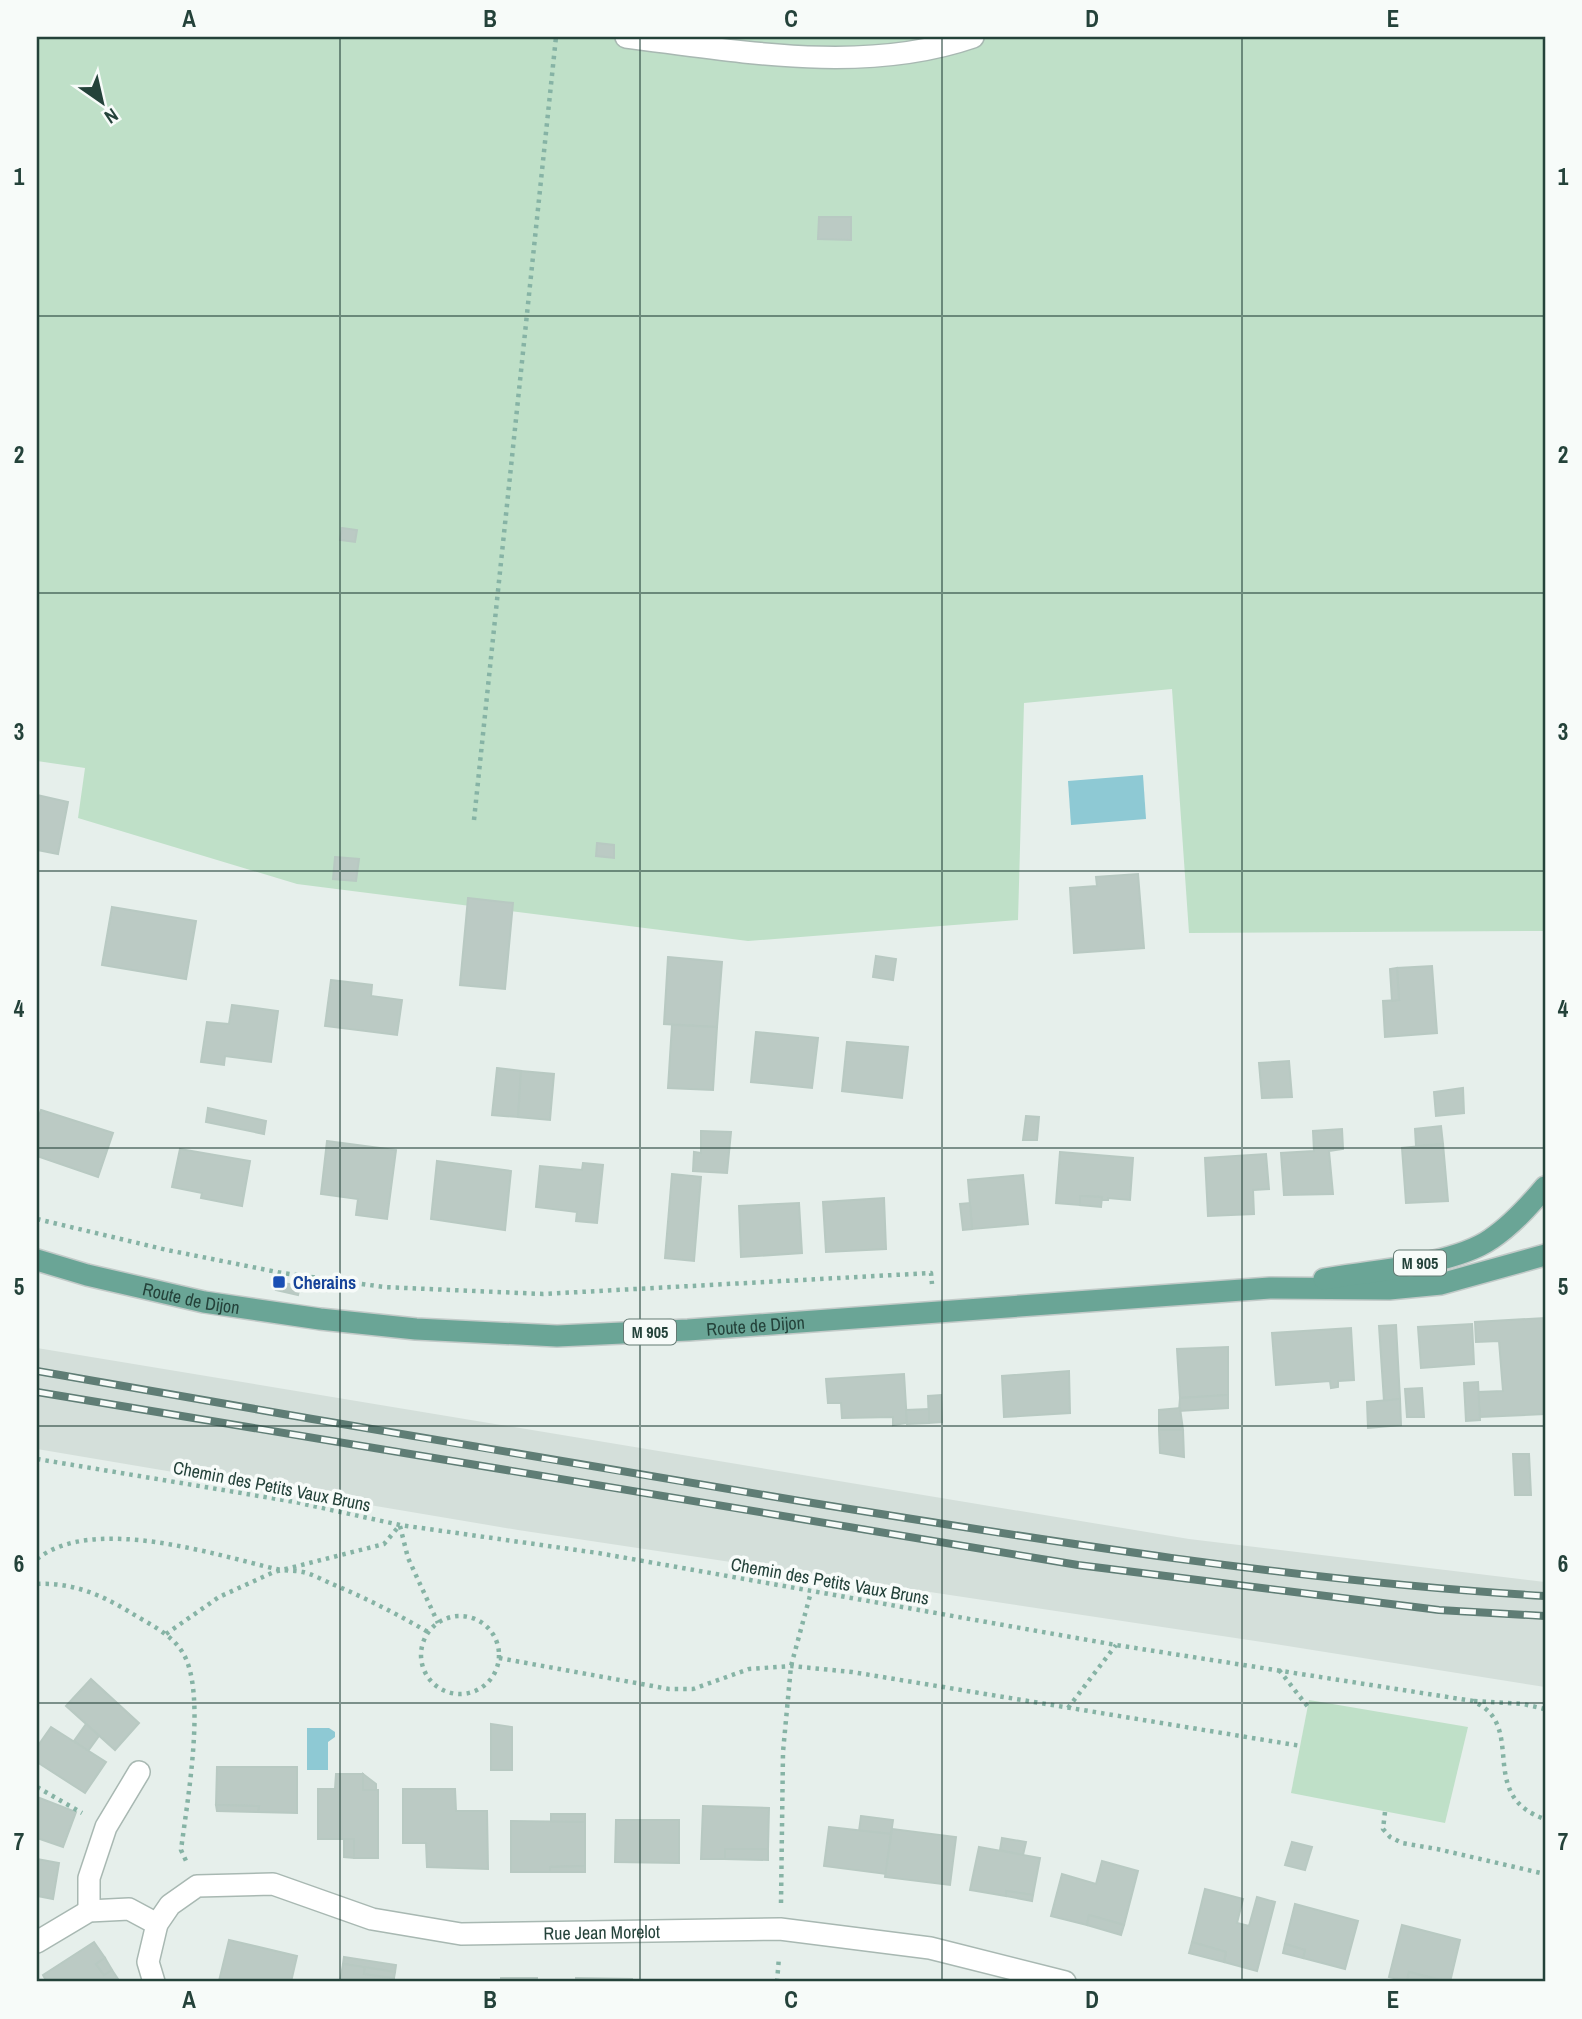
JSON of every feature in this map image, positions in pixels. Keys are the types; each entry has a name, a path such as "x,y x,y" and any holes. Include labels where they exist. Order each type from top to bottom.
{"main road":[{"name":"Route de Dijon","path":"1270,1288 1437,1260 1472,1249 1489,1241 1504,1229 1545,1186"},
{"name":"Route de Dijon","path":"37,1259 87,1275 217,1304 378,1326 514,1335 568,1335 1270,1288 1390,1289 1441,1284 1545,1255"}],"street":[{"path":"626,37 776,55 825,57 910,52 973,37"},
{"path":"89,1912 89,1878 106,1828 139,1772"},
{"name":"Rue Jean Morelot","path":"197,1886 273,1884 372,1919 461,1934 780,1929 930,1948 1065,1982"},
{"path":"154,1982 148,1962 157,1924 170,1905 197,1886"},
{"path":"37,1942 89,1912 129,1909 157,1924"}],"path":[{"path":"474,820 556,37"},
{"name":"Chemin des Petits Vaux Bruns","path":"37,1459 295,1502 400,1525 598,1553 1116,1645 1473,1701 1523,1704 1545,1709"},
{"path":"166,1634 219,1597 279,1570 384,1544 400,1525"},
{"path":"400,1525 408,1558 438,1623"},
{"path":"37,1559 45,1552 73,1542 114,1539 199,1549 279,1570 303,1572 378,1603 428,1632"},
{"path":"37,1584 60,1583 109,1600 166,1634 182,1651 191,1671 194,1747 181,1850 197,1886"},
{"path":"777,1982 783,1752 791,1666 811,1592"},
{"path":"449,1617 474,1618 485,1624 498,1645 499,1658 489,1681 478,1689 453,1694 430,1681 423,1669 421,1657 422,1644 428,1632 449,1617"},
{"path":"1068,1708 1116,1645"},
{"path":"499,1658 669,1689 693,1689 749,1669 791,1666 852,1672 1300,1746"},
{"path":"1279,1670 1308,1707"},
{"path":"1473,1701 1489,1711 1497,1727 1509,1792 1528,1811 1545,1819"},
{"path":"37,1787 106,1828"},
{"path":"1385,1812 1383,1829 1390,1837 1402,1843 1545,1874"}],"shaded area":[{"path":"37,1348 1189,1539 1545,1582 1545,1687 518,1530 37,1449"}],"green space":[{"path":"37,37 1545,37 1545,931 1189,933 1172,689 1024,703 1018,920 748,941 297,884 78,818 85,768 37,761"},
{"path":"1309,1700 1468,1727 1445,1823 1291,1793"}],"water":[{"path":"1143,775 1146,819 1071,825 1068,781"},
{"path":"307,1728 329,1728 335,1732 335,1737 328,1742 328,1770 307,1770"}],"building":[{"path":"819,217 851,217 851,240 818,239"},
{"path":"342,528 357,530 355,542 340,540"},
{"path":"37,795 68,802 58,854 37,850"},
{"path":"597,843 614,845 614,858 596,856"},
{"path":"335,857 359,859 356,881 333,879"},
{"path":"1138,874 1144,948 1074,953 1070,888 1097,886 1096,877"},
{"path":"468,898 513,903 505,989 460,985"},
{"path":"112,907 196,921 186,979 102,965"},
{"path":"876,956 896,959 893,980 873,977"},
{"path":"668,957 722,962 717,1027 664,1024"},
{"path":"1432,966 1437,1033 1385,1037 1383,1001 1399,1000 1397,968"},
{"path":"1397,968 1399,1000 1392,1001 1390,969"},
{"path":"331,980 372,985 371,996 402,1000 397,1035 325,1026"},
{"path":"232,1005 278,1011 271,1062 225,1056 224,1065 201,1062 207,1022 229,1024"},
{"path":"672,1025 717,1027 713,1090 668,1088"},
{"path":"756,1032 818,1038 812,1088 751,1082"},
{"path":"847,1042 908,1047 902,1098 842,1091"},
{"path":"1289,1061 1292,1097 1262,1098 1259,1063"},
{"path":"497,1068 521,1071 518,1117 492,1115"},
{"path":"521,1071 554,1074 550,1120 518,1117"},
{"path":"1463,1088 1464,1113 1436,1116 1434,1092"},
{"path":"208,1108 266,1121 264,1134 206,1122"},
{"path":"41,1110 113,1133 98,1177 37,1156 37,1122"},
{"path":"1026,1116 1039,1117 1037,1140 1023,1140"},
{"path":"1441,1126 1443,1144 1416,1146 1415,1129"},
{"path":"1342,1129 1343,1149 1329,1151 1333,1194 1284,1195 1281,1153 1314,1151 1313,1131"},
{"path":"701,1131 731,1132 727,1173 693,1171 694,1152 701,1153"},
{"path":"327,1141 396,1150 387,1219 356,1215 358,1199 321,1194"},
{"path":"1443,1144 1448,1201 1406,1203 1402,1148"},
{"path":"180,1149 250,1161 242,1206 201,1198 202,1193 172,1187"},
{"path":"1060,1152 1133,1158 1130,1200 1101,1200 1102,1197 1080,1196 1080,1205 1056,1203"},
{"path":"1266,1154 1269,1189 1253,1190 1254,1214 1208,1216 1205,1158"},
{"path":"437,1161 511,1171 505,1230 431,1219"},
{"path":"583,1163 603,1165 597,1223 576,1221 577,1212 536,1207 540,1166 582,1170"},
{"path":"672,1174 701,1177 694,1261 665,1258"},
{"path":"1023,1175 1028,1224 972,1229 968,1180"},
{"path":"1080,1196 1102,1197 1101,1207 1080,1205"},
{"path":"884,1198 886,1249 826,1252 823,1202"},
{"path":"799,1203 802,1253 741,1257 739,1206"},
{"path":"970,1203 972,1229 963,1230 960,1204"},
{"path":"278,1282 300,1286 298,1295 276,1290"},
{"path":"1545,1318 1545,1414 1480,1417 1478,1392 1503,1391 1499,1341 1476,1342 1475,1322"},
{"path":"1472,1324 1474,1364 1421,1368 1418,1327"},
{"path":"1396,1325 1400,1399 1384,1401 1379,1326"},
{"path":"1351,1328 1354,1380 1338,1381 1338,1387 1331,1388 1330,1381 1276,1385 1272,1333"},
{"path":"1228,1347 1228,1395 1180,1398 1177,1349"},
{"path":"1069,1371 1070,1413 1004,1417 1002,1376"},
{"path":"904,1374 907,1423 893,1425 893,1417 842,1418 841,1403 828,1403 826,1379"},
{"path":"1478,1382 1480,1420 1466,1421 1464,1383"},
{"path":"1422,1388 1424,1417 1407,1417 1405,1389"},
{"path":"941,1395 942,1422 929,1423 928,1396"},
{"path":"1228,1395 1228,1408 1179,1411 1180,1398"},
{"path":"1400,1399 1401,1425 1368,1428 1367,1402"},
{"path":"1180,1408 1183,1430 1159,1430 1159,1410"},
{"path":"929,1409 929,1423 907,1424 906,1410"},
{"path":"1159,1430 1183,1430 1184,1457 1160,1453"},
{"path":"1513,1454 1529,1454 1531,1495 1515,1495"},
{"path":"91,1679 139,1723 115,1750 66,1706"},
{"path":"86,1724 99,1736 88,1751 74,1741"},
{"path":"491,1724 512,1727 512,1770 491,1770"},
{"path":"51,1727 106,1762 85,1793 37,1762 37,1747"},
{"path":"217,1767 297,1767 297,1813 258,1812 259,1806 216,1805"},
{"path":"336,1774 363,1774 363,1790 378,1790 378,1858 354,1858 354,1839 318,1839 318,1789 335,1789"},
{"path":"363,1774 376,1784 376,1790 363,1790"},
{"path":"403,1789 455,1789 456,1811 487,1811 488,1869 427,1867 426,1843 403,1843"},
{"path":"37,1797 76,1812 63,1847 37,1838"},
{"path":"216,1805 259,1806 258,1812 217,1811"},
{"path":"703,1806 769,1808 768,1849 725,1849 725,1859 701,1859"},
{"path":"551,1814 585,1814 585,1822 551,1822"},
{"path":"861,1816 893,1820 891,1834 859,1831"},
{"path":"616,1820 679,1820 679,1863 615,1862"},
{"path":"511,1821 585,1822 585,1866 550,1867 550,1872 511,1872"},
{"path":"829,1827 891,1834 886,1874 824,1866"},
{"path":"892,1829 956,1837 950,1885 885,1877"},
{"path":"1002,1838 1026,1842 1023,1855 1000,1850"},
{"path":"344,1839 354,1839 354,1858 344,1857"},
{"path":"1292,1842 1312,1847 1305,1870 1285,1865"},
{"path":"979,1847 1040,1858 1033,1895 1006,1891 1006,1896 970,1890"},
{"path":"725,1849 768,1849 768,1860 725,1859"},
{"path":"37,1859 59,1863 53,1899 37,1896"},
{"path":"1102,1861 1138,1871 1124,1925 1089,1915 1087,1925 1051,1916 1062,1874 1096,1884"},
{"path":"585,1866 585,1872 550,1872 550,1867"},
{"path":"1205,1889 1243,1899 1237,1923 1249,1926 1257,1897 1275,1902 1257,1971 1224,1962 1226,1952 1192,1942"},
{"path":"1006,1891 1033,1895 1032,1901 1006,1896"},
{"path":"1295,1904 1358,1921 1345,1969 1303,1958 1305,1950 1285,1944"},
{"path":"1089,1915 1124,1925 1121,1935 1087,1925"},
{"path":"1402,1925 1460,1940 1450,1982 1409,1972 1407,1981 1389,1977"},
{"path":"229,1940 297,1956 291,1982 219,1981"},
{"path":"94,1942 105,1958 96,1964 104,1975 112,1970 120,1982 47,1982 43,1975"},
{"path":"1192,1942 1226,1952 1224,1962 1189,1953"},
{"path":"1285,1944 1305,1950 1303,1958 1283,1953"},
{"path":"344,1957 396,1965 395,1972 343,1964"},
{"path":"105,1958 112,1970 104,1975 96,1964"},
{"path":"343,1964 365,1967 364,1974 394,1978 394,1982 340,1982"},
{"path":"365,1967 395,1972 394,1978 364,1974"},
{"path":"1409,1972 1446,1982 1407,1981"},
{"path":"501,1978 537,1978 537,1982 501,1982"},
{"path":"576,1978 632,1979 632,1982 576,1982"}],"railway":[{"path":"37,1371 609,1469 1078,1545 1265,1570 1545,1596"},
{"path":"37,1392 1078,1565 1439,1610 1545,1616"}],"place":[{"name":"Cherains","path":"279,1282"}]}
